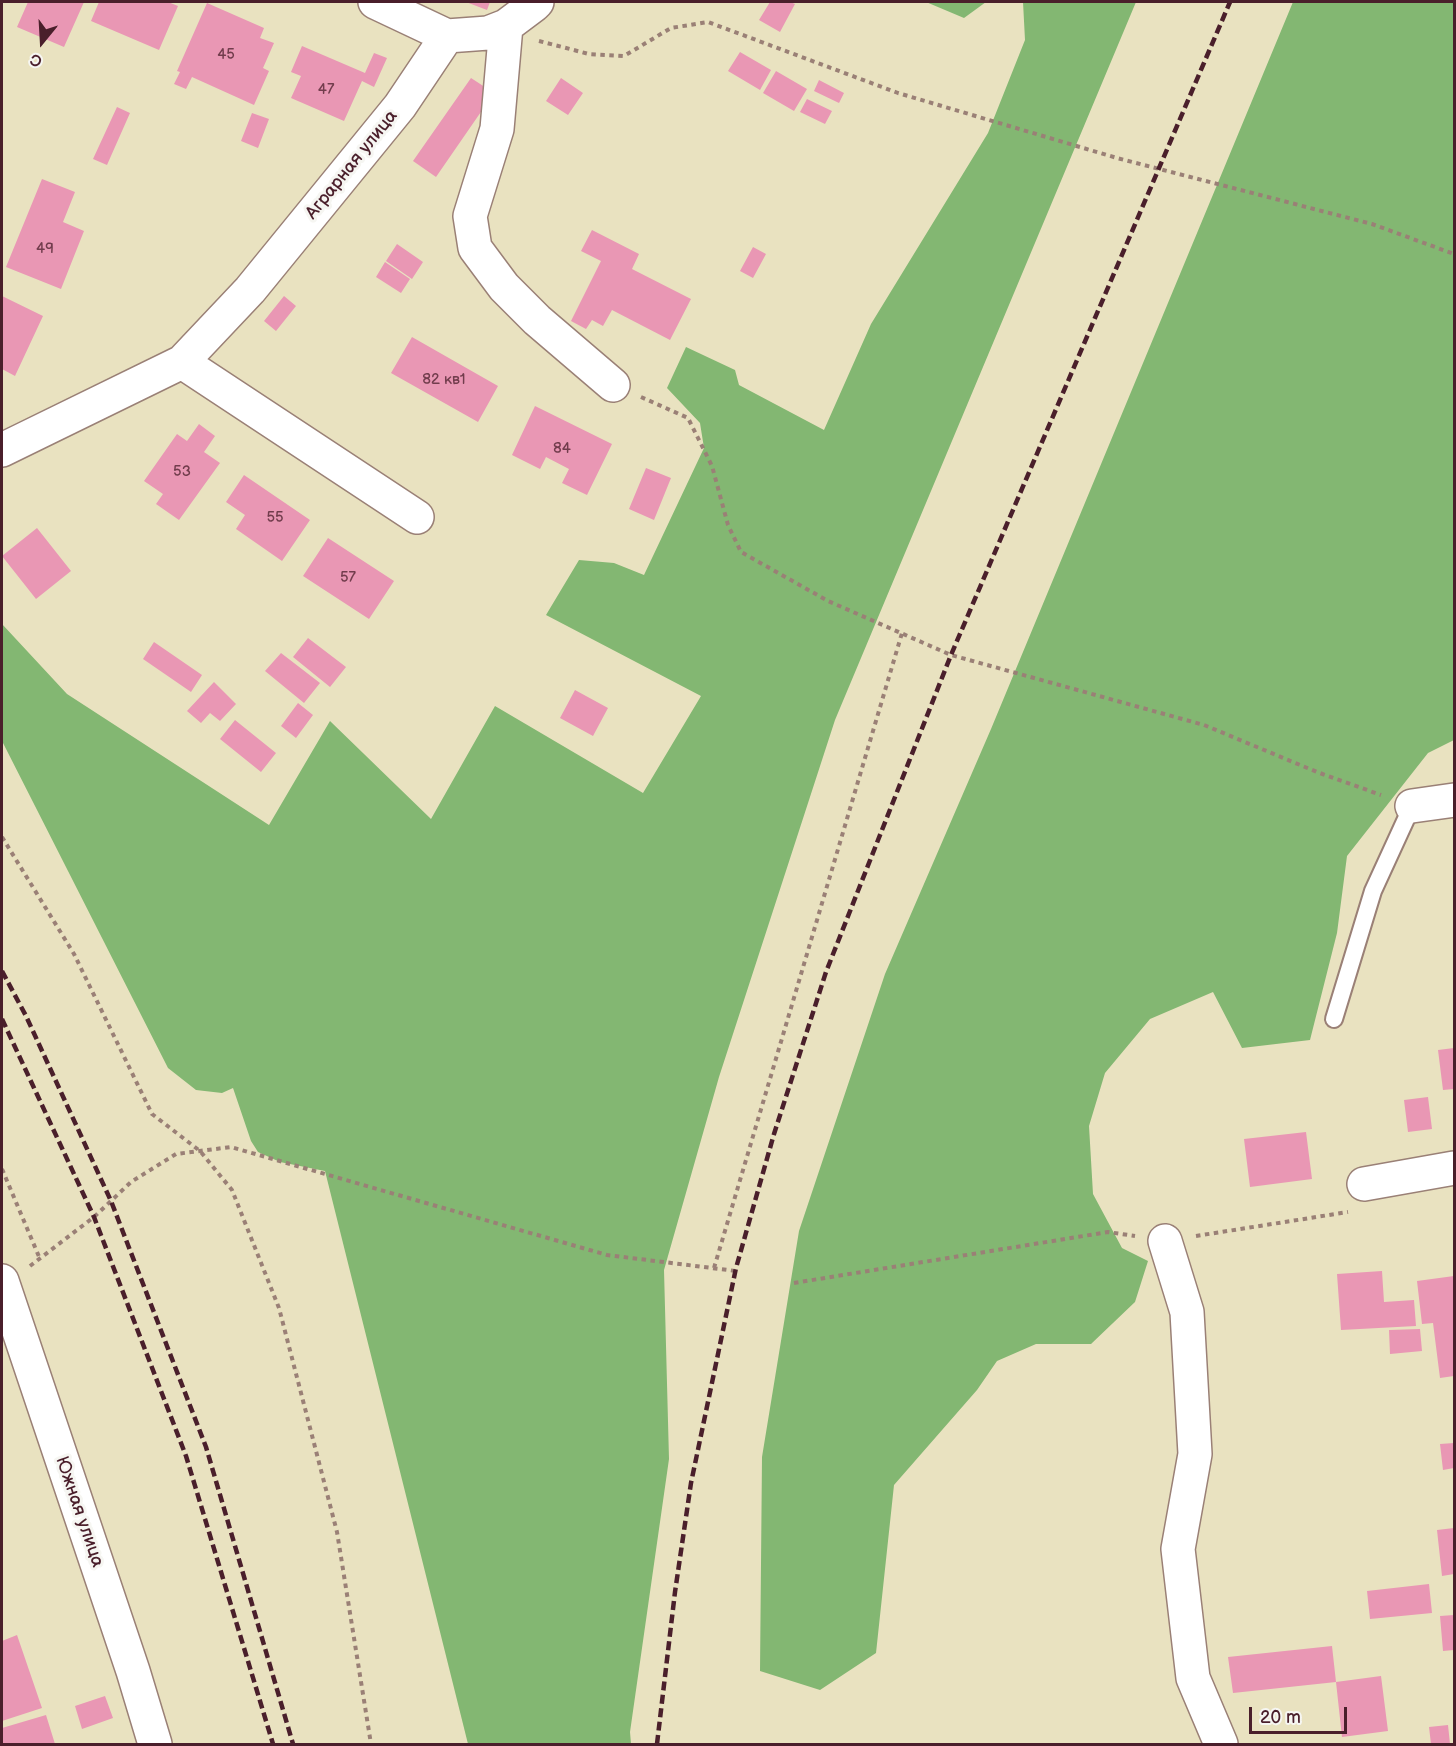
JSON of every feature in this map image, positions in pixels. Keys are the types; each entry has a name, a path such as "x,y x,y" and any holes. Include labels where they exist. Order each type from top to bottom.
{"street":[{"path":"375,2 447,36 488,33 506,26 537,2"},
{"path":"506,26 497,129 470,216 475,248 504,287 537,320 613,385"},
{"name":"Аграрная улица","path":"2,450 182,362 250,291 392,116 447,36"},
{"path":"182,362 417,517"},
{"path":"1412,806 1455,800"},
{"path":"1364,1184 1455,1168"},
{"path":"1165,1240 1187,1311 1195,1454 1178,1549 1193,1678 1221,1744"},
{"name":"Южная улица","path":"3,1284 11,1339 133,1671 154,1744"}],"lane":[{"path":"1334,1019 1373,891 1412,806"}],"path":[{"path":"506,26 541,42 589,54 624,56 671,28 708,22 898,93 1117,158 1372,224 1455,254"},
{"path":"613,385 688,417 712,466 728,525 741,552 828,601 951,655 1204,725 1317,772 1412,806"},
{"path":"714,1268 902,633"},
{"path":"2,837 74,954 152,1114 200,1151 232,1190 279,1308 337,1532 371,1744"},
{"path":"3,1284 40,1259 94,1217 131,1182 176,1154 231,1147 607,1255 736,1271"},
{"path":"2,1169 40,1259"},
{"path":"794,1283 1108,1232 1165,1240 1352,1211 1364,1184"}],"green space":[{"path":"926,2 986,2 964,18"},
{"path":"1023,2 1136,2 835,720 719,1077 664,1270 669,1459 630,1732 631,1744 468,1744 325,1171 280,1162 258,1152 251,1141 233,1088 222,1093 196,1090 168,1068 2,741 2,624 67,694 269,825 330,721 431,819 495,706 643,793 701,696 546,615 579,560 614,563 644,575 704,448 700,423 667,388 686,347 735,370 739,385 824,430 871,324 988,133 1025,40"},
{"path":"1293,2 1454,2 1454,740 1428,753 1347,856 1337,933 1310,1040 1242,1048 1213,992 1150,1019 1105,1073 1089,1126 1093,1194 1122,1248 1148,1261 1135,1302 1091,1344 1036,1344 997,1361 977,1390 894,1485 876,1653 820,1690 760,1671 762,1457 799,1231 885,974 991,729"}],"building":[{"path":"28,2 84,2 64,47 17,27"},
{"path":"99,2 168,2 178,6 159,50 91,21"},
{"path":"466,2 490,2 487,10"},
{"path":"770,2 795,4 780,32 759,20"},
{"path":"207,3 264,28 260,38 274,43 263,68 269,71 254,105 192,77 186,89 174,84 180,72 177,71"},
{"path":"302,46 365,73 374,53 387,58 374,87 362,81 344,121 291,98 301,76 291,72"},
{"path":"740,52 771,70 760,90 728,71"},
{"path":"776,71 807,89 794,111 763,93"},
{"path":"471,78 494,93 436,177 413,161"},
{"path":"561,78 583,93 568,115 546,101"},
{"path":"819,80 844,93 839,103 814,91"},
{"path":"807,99 832,111 825,124 800,112"},
{"path":"117,107 130,113 107,165 93,159"},
{"path":"252,113 269,119 258,148 241,141"},
{"path":"42,179 75,192 63,222 84,231 61,289 6,267"},
{"path":"592,230 639,254 632,269 691,299 670,340 612,310 603,326 592,320 586,329 571,321 601,261 581,251"},
{"path":"397,244 423,262 412,279 386,261"},
{"path":"753,247 766,254 753,278 740,271"},
{"path":"385,262 410,279 401,293 376,277"},
{"path":"2,296 43,316 15,376 2,369"},
{"path":"284,296 296,306 276,331 264,321"},
{"path":"412,337 498,386 478,422 391,373"},
{"path":"535,406 612,444 587,495 562,483 569,469 546,457 540,469 512,455"},
{"path":"199,424 215,436 204,452 220,463 179,520 156,504 163,494 144,481 177,434 187,441"},
{"path":"646,468 671,478 654,520 629,509"},
{"path":"244,475 310,520 282,561 236,529 245,515 226,502"},
{"path":"37,528 71,571 36,599 2,556"},
{"path":"328,538 394,581 369,619 303,576"},
{"path":"308,638 346,667 330,687 293,657"},
{"path":"154,642 202,675 191,692 143,659"},
{"path":"281,653 320,683 304,703 265,671"},
{"path":"214,682 236,704 220,721 210,713 201,723 187,711"},
{"path":"575,690 608,708 593,736 560,718"},
{"path":"298,703 313,715 296,738 281,726"},
{"path":"235,720 276,753 261,772 220,739"},
{"path":"1454,1048 1454,1089 1443,1090 1438,1050"},
{"path":"1428,1097 1432,1129 1408,1132 1404,1100"},
{"path":"1306,1132 1312,1179 1250,1187 1244,1139"},
{"path":"1382,1271 1384,1302 1414,1300 1416,1326 1341,1330 1337,1274"},
{"path":"1454,1276 1454,1376 1440,1378 1433,1323 1422,1324 1417,1281"},
{"path":"1420,1329 1422,1351 1390,1354 1389,1330"},
{"path":"1454,1443 1454,1468 1443,1470 1440,1444"},
{"path":"1454,1528 1454,1574 1442,1576 1437,1530"},
{"path":"1429,1584 1432,1613 1370,1619 1367,1591"},
{"path":"1454,1615 1454,1650 1443,1651 1440,1616"},
{"path":"17,1635 42,1708 2,1721 2,1641"},
{"path":"1332,1646 1336,1682 1233,1693 1228,1657"},
{"path":"1381,1676 1388,1731 1342,1737 1336,1682"},
{"path":"105,1696 113,1718 82,1729 75,1706"},
{"path":"46,1715 55,1744 2,1744 2,1728"},
{"path":"1448,1725 1450,1744 1431,1744 1429,1727"}],"railway":[{"path":"657,1744 691,1483 736,1268 774,1134 826,972 951,655 1230,2"},
{"path":"2,971 26,1016 111,1201 206,1447 293,1744"},
{"path":"2,1019 94,1217 186,1456 273,1744"}]}
